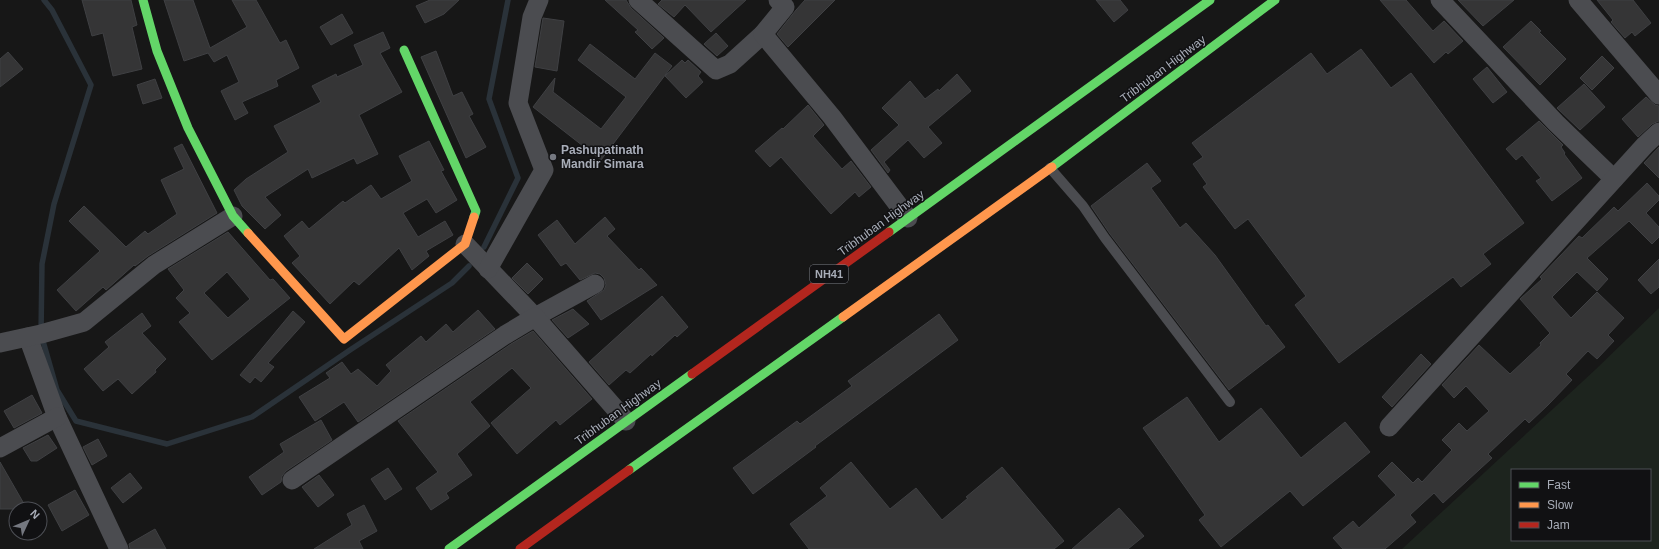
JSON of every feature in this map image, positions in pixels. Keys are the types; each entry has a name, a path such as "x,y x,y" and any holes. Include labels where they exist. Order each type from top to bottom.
{"main road":[{"path":"143,0 157,51 188,128 233,216 344,339 466,244 476,211 404,50"},
{"name":"Tribhuban Highway","path":"449,549 1210,0"},
{"name":"Tribhuban Highway","path":"520,549 1050,168 1275,0"}],"street":[{"path":"488,269 544,170 518,103 532,17 539,0"},
{"path":"638,0 716,70 730,64 763,34 785,7 778,0"},
{"path":"1440,0 1556,123 1614,179"},
{"path":"1578,0 1659,95"},
{"path":"763,34 832,117 908,218"},
{"path":"1389,427 1614,179 1659,132"},
{"path":"0,343 84,322 154,265 233,216"},
{"path":"466,244 535,317 626,421"},
{"path":"292,480 504,335 595,284"},
{"path":"28,337 57,417 119,549"},
{"path":"0,448 57,417"}],"lane":[{"path":"1050,168 1083,206 1105,238 1230,402"}],"shaded area":[{"path":"1659,308 1659,549 1402,549 1596,369"}],"building":[{"path":"82,0 131,0 137,25 132,27 142,69 113,76 103,33 92,36"},
{"path":"164,0 193,0 210,48 247,27 232,0 256,0 280,43 286,40 299,68 276,80 278,86 242,102 248,113 235,120 221,91 239,82 227,55 214,62 208,53 184,61"},
{"path":"430,0 459,0 444,14 425,23 416,6"},
{"path":"605,0 626,0 631,8 664,38 652,49 635,32 638,30"},
{"path":"662,0 746,0 711,32 685,5 674,17 658,4"},
{"path":"805,0 835,0 788,47 777,34"},
{"path":"1096,0 1120,0 1128,10 1114,22"},
{"path":"1380,0 1406,0 1433,31 1444,21 1463,41 1448,54 1446,52 1434,63"},
{"path":"1458,0 1514,0 1483,26"},
{"path":"1597,0 1633,0 1651,23 1635,36 1632,32 1625,38 1611,22 1613,20"},
{"path":"342,14 353,33 331,45 320,27"},
{"path":"543,18 564,21 557,71 535,67"},
{"path":"1531,21 1541,31 1539,32 1566,59 1540,85 1503,47"},
{"path":"383,32 390,48 380,53 402,92 359,115 378,154 357,164 354,158 312,178 308,169 265,197 281,215 265,229 242,206 234,190 246,179 288,152 274,126 321,102 312,86 336,74 337,77 363,65 354,45"},
{"path":"716,33 728,46 717,56 704,44"},
{"path":"590,44 635,79 655,53 672,66 601,160 533,107 555,78 553,92 601,129 626,97 578,60"},
{"path":"1361,49 1391,88 1411,73 1524,223 1483,254 1491,264 1461,287 1453,277 1339,363 1295,305 1306,296 1248,219 1235,229 1203,187 1207,184 1193,164 1203,157 1192,143 1311,53 1327,74"},
{"path":"436,51 453,96 462,92 473,114 469,116 486,147 466,158 421,57"},
{"path":"8,52 23,69 0,87 0,59"},
{"path":"1602,56 1614,68 1592,90 1580,78"},
{"path":"682,60 685,63 688,60 701,72 698,76 703,82 686,98 665,76"},
{"path":"1487,67 1507,92 1493,103 1473,79"},
{"path":"957,74 971,91 928,127 942,143 924,158 908,140 884,162 890,170 888,173 871,150 899,125 882,108 910,81 925,99 938,89 939,91"},
{"path":"155,79 162,98 143,104 137,85"},
{"path":"1584,84 1605,107 1580,130 1557,108"},
{"path":"1646,97 1655,105 1659,106 1659,121 1652,124 1638,137 1622,119"},
{"path":"808,105 824,125 813,136 842,169 851,161 871,187 859,197 855,192 831,214 781,157 770,167 755,151 782,128 783,129"},
{"path":"1539,121 1563,145 1561,147 1565,153 1564,154 1582,178 1552,201 1536,181 1541,178 1522,155 1516,160 1506,149"},
{"path":"429,141 444,170 441,171 457,200 436,213 427,199 403,213 418,237 445,221 453,235 426,251 429,256 412,270 399,248 359,285 354,281 330,304 292,263 300,256 284,236 302,221 309,229 343,201 345,203 371,185 381,199 412,181 399,156"},
{"path":"182,144 217,213 148,256 135,266 134,265 106,290 103,287 76,311 57,290 100,251 69,221 84,206 126,247 145,231 148,234 177,214 161,180 184,169 174,148"},
{"path":"1659,147 1659,178 1644,163"},
{"path":"1147,163 1161,181 1151,188 1180,228 1186,223 1215,255 1266,326 1268,325 1285,347 1229,390 1110,234 1091,206"},
{"path":"1647,183 1659,196 1659,200 1646,213 1659,227 1659,237 1652,244 1629,221 1587,258 1608,279 1597,291 1577,272 1552,297 1571,318 1597,292 1624,318 1608,335 1614,341 1597,359 1588,351 1566,374 1572,380 1548,405 1529,423 1525,419 1488,454 1492,458 1443,503 1434,493 1410,515 1416,522 1385,549 1343,549 1333,538 1353,521 1359,528 1396,495 1378,476 1392,462 1413,483 1418,478 1422,482 1452,450 1442,440 1459,423 1467,431 1489,411 1466,386 1454,398 1442,385 1479,345 1510,374 1541,345 1540,343 1550,333 1520,299 1542,279 1540,277 1579,236 1582,238 1614,207 1618,211"},
{"path":"605,217 615,229 607,236 639,270 641,268 657,285 601,320 587,301 604,290 606,285 604,278 600,274 595,273 580,280 566,263 561,266 538,235 557,220 575,244"},
{"path":"228,232 270,280 273,279 290,298 212,360 179,322 190,313 176,298 184,290 168,269","holes":["227,272 250,299 228,318 204,293"]},
{"path":"1659,259 1659,287 1651,294 1638,280"},
{"path":"527,263 543,279 528,294 512,278"},
{"path":"662,296 688,327 677,337 675,335 652,356 651,354 630,373 626,370 609,385 589,362"},
{"path":"573,309 589,324 568,338 552,320"},
{"path":"478,310 495,329 358,422 344,402 315,421 299,397 330,378 326,373 342,362 351,374 358,369 377,386 391,371 386,365 421,336 426,342 446,324 453,332"},
{"path":"293,311 305,322 268,363 274,367 261,382 255,377 250,383 240,375"},
{"path":"142,313 151,326 142,333 166,359 155,370 156,372 132,394 118,379 103,391 84,369 109,347 105,342"},
{"path":"939,314 958,340 753,494 733,468 797,421 800,424 852,386 848,381"},
{"path":"533,331 592,399 560,425 556,420 517,454 491,423 531,388 512,368 470,402 490,426 457,454 472,475 446,493 449,498 431,510 416,488 438,472 398,421 511,344"},
{"path":"1421,354 1431,364 1392,407 1382,397"},
{"path":"32,395 42,413 14,428 4,411"},
{"path":"1187,397 1219,442 1261,408 1301,458 1345,422 1370,452 1303,506 1290,491 1221,547 1199,520 1205,515 1143,428"},
{"path":"321,420 332,440 286,471 282,476 281,482 262,495 249,477 284,452 280,444"},
{"path":"48,435 57,448 37,461 31,461 23,448"},
{"path":"98,439 107,456 92,465 83,447"},
{"path":"0,462 22,501 8,501 8,509 0,509"},
{"path":"851,462 890,509 916,488 942,520 968,498 966,497 1002,467 1064,541 1054,549 809,549 790,524 827,496 820,488"},
{"path":"388,468 402,489 385,500 371,479"},
{"path":"130,473 142,488 123,503 111,488"},
{"path":"319,475 334,495 318,507 302,487"},
{"path":"75,490 89,515 62,531 48,505"},
{"path":"364,505 377,531 359,541 363,549 314,549 352,525 347,514"},
{"path":"1119,508 1144,536 1128,549 1072,549"},
{"path":"155,529 166,549 130,549 129,544"}],"waterway":[{"path":"44,0 52,10 91,85 54,204 42,264 41,334 57,390 76,421 167,444 252,417 452,283 469,266"},
{"path":"484,247 518,178 489,99 508,0"}],"traffic: fast":[{"path":"143,0 157,51 188,128 233,216 248,233"},
{"path":"889,232 1210,0"},
{"path":"1052,167 1275,0"},
{"path":"404,50 476,211 474,217"},
{"path":"629,470 843,317"},
{"path":"449,549 692,374"}],"traffic: slow":[{"path":"843,317 1052,167"},
{"path":"248,233 344,339 465,244 474,217"}],"traffic: jam":[{"path":"692,374 889,232"},
{"path":"520,549 629,470"}],"place":[{"name":"Pashupatinath Mandir Simara","path":"553,157"}]}
